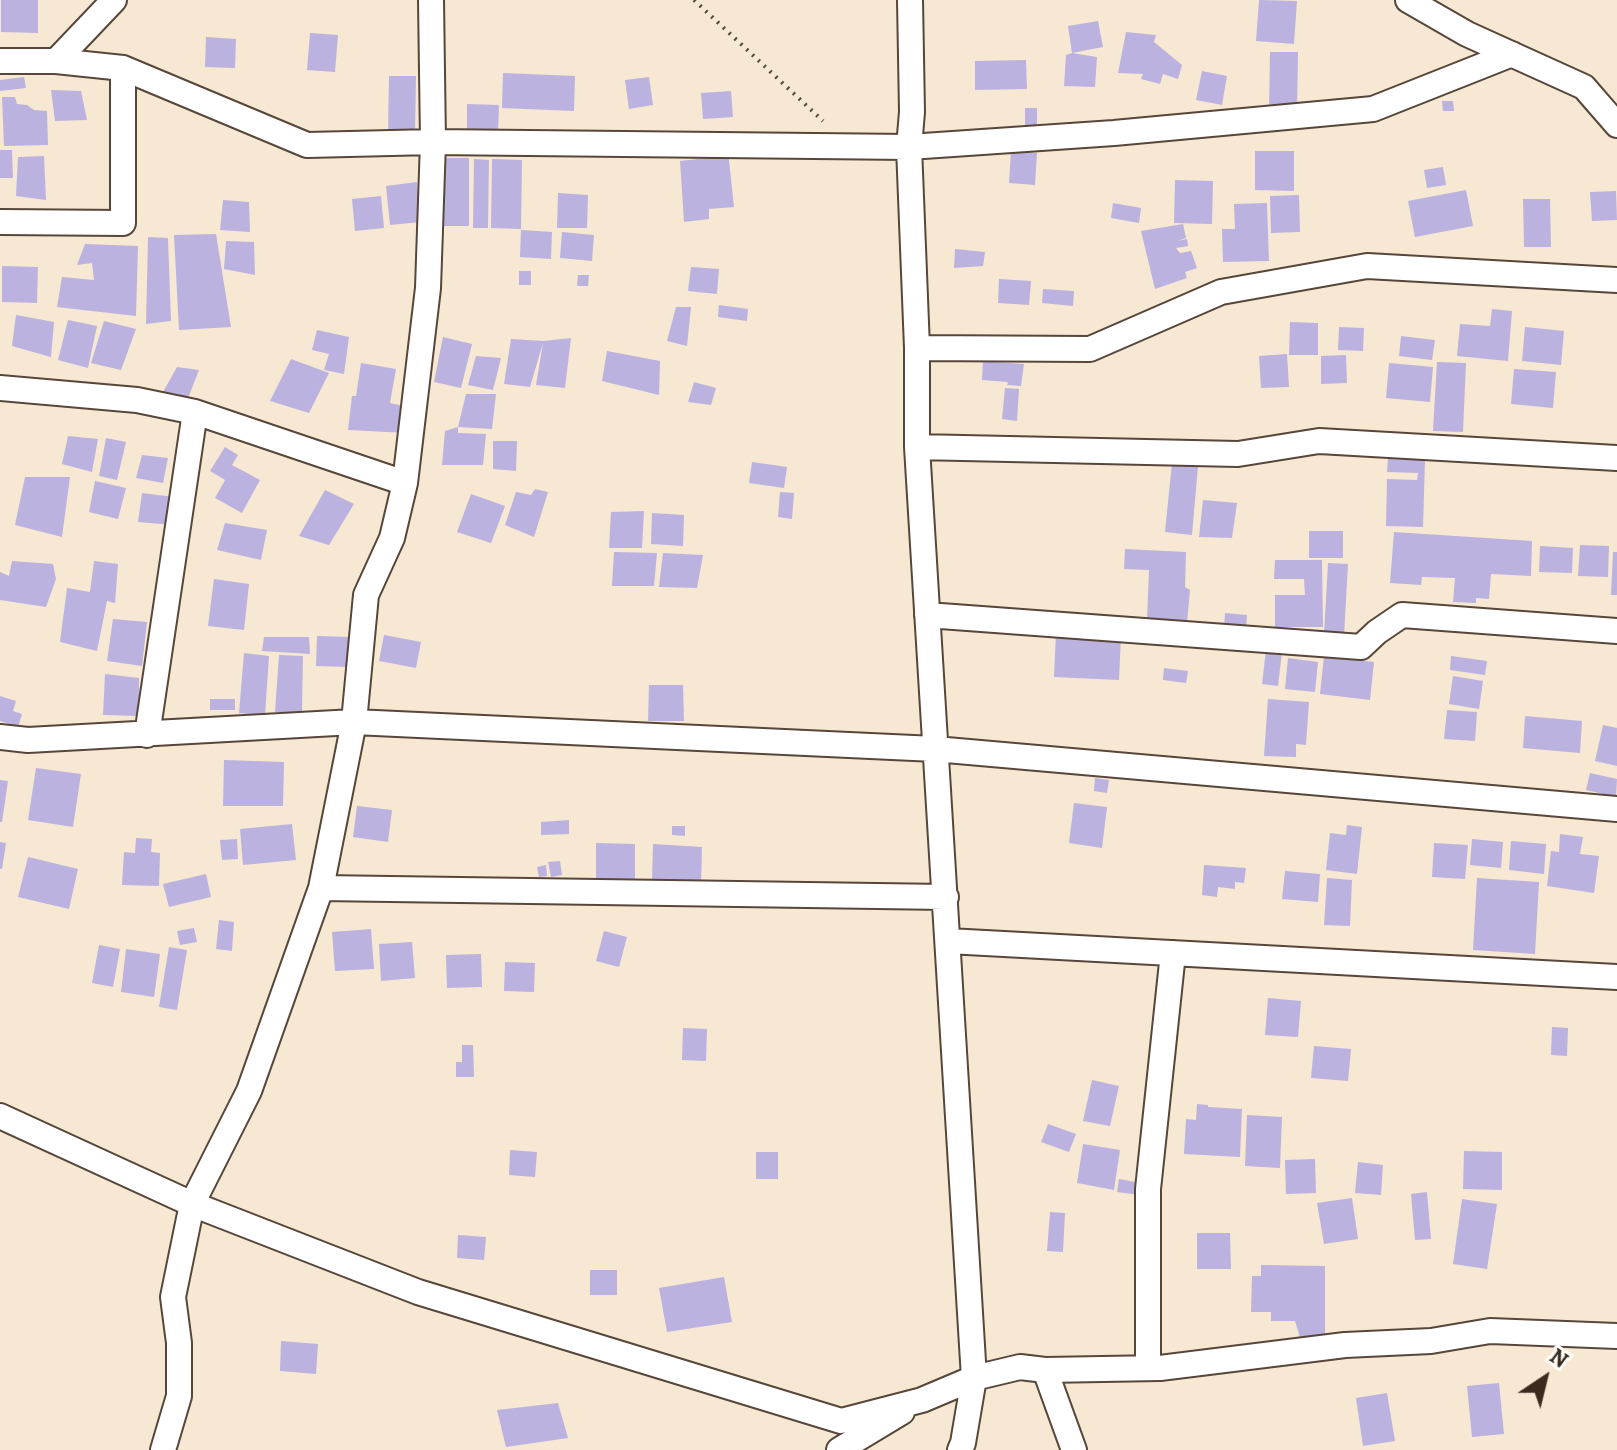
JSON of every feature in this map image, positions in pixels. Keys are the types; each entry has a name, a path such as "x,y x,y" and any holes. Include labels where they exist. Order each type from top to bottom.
{"street":[{"path":"56,61 114,0"},
{"path":"163,1450 179,1396 179,1343 173,1297 192,1204 249,1091 321,888 354,722 366,595 392,538 405,483 428,288 433,142 431,0"},
{"path":"910,0 912,112 909,147 917,348 917,447 974,1378 960,1450"},
{"path":"1411,1 1467,34 1584,87 1617,125"},
{"path":"0,61 56,61 123,68 307,145 433,142 909,147 1114,133 1373,109 1512,54"},
{"path":"0,222 123,223 123,68"},
{"path":"917,348 1090,349 1221,292 1367,266 1617,280"},
{"path":"0,388 137,400 195,412 405,483"},
{"path":"147,735 195,412"},
{"path":"917,447 1238,454 1319,441 1617,458"},
{"path":"927,615 1361,647 1402,615 1617,631"},
{"path":"0,737 28,740 147,735 354,722 935,749 1617,809"},
{"path":"321,888 946,897"},
{"path":"948,941 1617,977"},
{"path":"1148,1368 1148,1189 1173,953"},
{"path":"0,1116 192,1204 418,1292 841,1421 922,1400"},
{"path":"839,1450 922,1400 974,1378 1020,1367 1045,1370 1148,1368 1345,1345 1431,1341 1490,1331 1616,1331"},
{"path":"1045,1370 1074,1450"}],"path":[{"path":"694,0 780,84 852,146"}],"building":[{"path":"1,0 38,0 38,33 1,32"},
{"path":"1259,0 1297,1 1294,44 1256,41"},
{"path":"1098,21 1103,47 1072,53 1068,26"},
{"path":"1126,32 1156,35 1154,42 1182,65 1178,79 1163,74 1160,84 1141,79 1143,74 1118,73"},
{"path":"310,33 338,35 335,72 307,70"},
{"path":"206,37 236,39 235,68 205,67"},
{"path":"1270,52 1298,52 1297,113 1269,112"},
{"path":"1066,55 1097,57 1095,87 1064,86"},
{"path":"1026,60 1027,89 975,90 975,61"},
{"path":"1202,71 1227,76 1222,105 1196,100"},
{"path":"503,73 575,76 574,111 502,108"},
{"path":"389,76 416,76 415,132 388,132"},
{"path":"24,77 26,88 0,91 0,80"},
{"path":"649,77 653,105 629,109 625,80"},
{"path":"51,90 81,91 87,120 55,121"},
{"path":"731,91 733,117 703,119 701,93"},
{"path":"2,97 15,97 17,104 47,111 48,145 4,146"},
{"path":"1442,101 1453,101 1454,111 1443,111"},
{"path":"467,104 499,105 498,134 467,133"},
{"path":"1025,108 1037,108 1037,125 1025,125"},
{"path":"0,150 12,150 13,178 0,178"},
{"path":"728,151 734,207 709,209 709,219 684,222 680,161 707,158"},
{"path":"1011,151 1037,153 1035,185 1009,183"},
{"path":"1255,151 1294,151 1294,191 1255,190"},
{"path":"44,156 46,200 16,196 18,157"},
{"path":"438,158 469,158 469,226 438,226"},
{"path":"474,159 489,160 488,228 473,228"},
{"path":"492,159 522,160 521,229 491,228"},
{"path":"1443,167 1446,185 1427,188 1424,170"},
{"path":"1175,180 1213,181 1212,224 1174,223"},
{"path":"417,182 421,222 390,225 386,186"},
{"path":"1466,190 1473,226 1415,237 1408,201"},
{"path":"1616,191 1617,220 1592,221 1590,192"},
{"path":"558,193 588,195 587,228 557,228"},
{"path":"1299,195 1300,232 1271,233 1270,196"},
{"path":"381,196 384,228 355,231 352,199"},
{"path":"1523,199 1550,199 1551,247 1524,247"},
{"path":"223,200 249,202 250,232 220,230"},
{"path":"1113,203 1141,208 1139,223 1111,218"},
{"path":"1267,203 1269,261 1223,262 1222,229 1235,229 1234,204"},
{"path":"1183,224 1186,238 1177,241 1187,239 1188,246 1176,248 1180,253 1191,251 1197,268 1185,272 1187,278 1155,289 1141,231"},
{"path":"521,230 552,232 551,259 520,257"},
{"path":"562,232 594,235 592,261 560,258"},
{"path":"216,234 231,327 179,330 174,235"},
{"path":"148,237 168,238 171,321 146,324"},
{"path":"226,241 254,242 255,275 224,269"},
{"path":"85,244 138,246 136,316 57,307 62,277 94,280 92,263 77,265"},
{"path":"955,249 985,252 983,266 954,268"},
{"path":"2,266 38,267 37,303 2,302"},
{"path":"691,267 719,269 717,294 688,291"},
{"path":"519,271 531,271 531,285 519,285"},
{"path":"578,275 589,275 588,286 577,286"},
{"path":"999,279 1031,281 1029,305 998,303"},
{"path":"1043,289 1074,291 1073,306 1042,303"},
{"path":"719,305 748,309 747,321 718,317"},
{"path":"676,307 691,307 687,346 667,341"},
{"path":"1492,309 1512,311 1508,361 1457,356 1460,324 1490,326"},
{"path":"16,315 54,322 51,357 12,346"},
{"path":"68,320 97,326 88,368 58,360"},
{"path":"104,321 136,329 121,370 91,363"},
{"path":"1290,322 1318,323 1318,355 1289,355"},
{"path":"1339,327 1364,328 1363,351 1338,350"},
{"path":"1525,327 1564,331 1561,365 1522,361"},
{"path":"317,330 349,337 344,374 324,370 329,354 312,350"},
{"path":"1401,336 1435,340 1432,360 1399,356"},
{"path":"443,337 472,344 461,388 434,382"},
{"path":"571,338 565,388 536,385 543,343 530,387 504,384 511,339 544,341"},
{"path":"607,351 660,361 659,395 602,381"},
{"path":"1287,354 1289,387 1261,388 1259,356"},
{"path":"1346,355 1347,383 1321,384 1321,356"},
{"path":"476,356 501,358 493,390 468,385"},
{"path":"291,359 329,373 309,413 270,401"},
{"path":"983,361 1024,364 1021,386 982,380"},
{"path":"1437,362 1466,363 1463,432 1433,431"},
{"path":"361,363 396,369 390,403 413,408 407,433 348,430 352,396 356,396"},
{"path":"1389,363 1433,367 1430,402 1386,398"},
{"path":"177,367 199,370 187,401 163,392"},
{"path":"1514,369 1556,372 1553,408 1511,404"},
{"path":"694,382 716,388 711,405 688,402"},
{"path":"1005,388 1019,389 1017,421 1002,419"},
{"path":"466,394 496,394 492,429 458,427"},
{"path":"458,427 458,433 486,434 483,465 442,465 445,431"},
{"path":"68,436 98,439 92,472 62,464"},
{"path":"106,438 126,442 117,480 99,476"},
{"path":"493,441 517,441 516,471 493,469"},
{"path":"225,447 238,455 232,465 260,480 242,513 215,498 225,480 210,471"},
{"path":"142,455 168,458 163,483 136,478"},
{"path":"1388,459 1425,460 1423,527 1386,526 1387,479 1417,480 1418,473 1387,472"},
{"path":"752,462 787,467 784,488 749,483"},
{"path":"1172,463 1198,466 1192,535 1165,532"},
{"path":"25,477 70,477 62,537 15,525"},
{"path":"95,481 126,488 118,519 89,512"},
{"path":"535,489 548,492 534,537 505,525 516,492 531,495"},
{"path":"325,490 354,504 329,545 299,536"},
{"path":"780,492 794,493 792,519 778,517"},
{"path":"142,493 182,498 174,525 138,522"},
{"path":"471,494 505,506 491,543 457,532"},
{"path":"1203,500 1237,503 1232,538 1199,537"},
{"path":"644,511 642,548 609,548 611,512"},
{"path":"652,513 684,515 683,546 651,544"},
{"path":"225,523 267,530 261,560 217,550"},
{"path":"1309,531 1343,531 1343,558 1309,558"},
{"path":"1394,532 1532,541 1531,576 1491,574 1489,599 1476,598 1476,603 1453,602 1455,578 1422,577 1421,585 1390,583"},
{"path":"1580,545 1609,546 1608,577 1578,576"},
{"path":"1540,546 1573,548 1572,573 1539,572"},
{"path":"1125,549 1186,552 1185,587 1190,590 1187,623 1147,619 1149,570 1124,569"},
{"path":"614,552 657,553 654,586 612,586"},
{"path":"1613,552 1617,552 1617,595 1611,595"},
{"path":"663,553 703,555 697,588 659,587"},
{"path":"1275,560 1322,560 1323,627 1275,627 1275,595 1305,595 1304,579 1274,579"},
{"path":"12,561 53,564 56,579 46,607 0,600 0,572 9,576"},
{"path":"94,561 118,564 115,603 107,601 97,651 60,642 67,588 90,592"},
{"path":"1328,563 1348,564 1344,636 1324,635"},
{"path":"214,579 249,584 244,630 208,626"},
{"path":"1225,613 1247,615 1246,631 1224,629"},
{"path":"113,619 147,622 142,666 107,661"},
{"path":"1056,633 1121,636 1119,680 1054,677"},
{"path":"384,635 421,642 416,668 379,661"},
{"path":"317,636 350,637 349,667 316,666"},
{"path":"264,637 309,637 310,654 262,651"},
{"path":"1266,650 1282,652 1278,686 1262,684"},
{"path":"244,653 269,656 265,715 239,713"},
{"path":"279,655 303,656 302,712 275,712"},
{"path":"1324,656 1374,662 1370,700 1320,694"},
{"path":"1451,656 1487,661 1485,675 1450,670"},
{"path":"1288,658 1318,662 1315,692 1285,689"},
{"path":"1164,668 1188,671 1186,683 1163,680"},
{"path":"105,674 139,678 139,716 103,715"},
{"path":"1453,676 1483,681 1479,709 1449,704"},
{"path":"649,685 683,685 684,721 648,721"},
{"path":"0,696 16,701 13,711 22,714 18,727 0,721"},
{"path":"210,699 235,699 235,710 210,710"},
{"path":"1268,699 1309,702 1306,745 1296,744 1296,757 1264,756"},
{"path":"1447,710 1477,712 1475,741 1444,739"},
{"path":"1525,716 1582,721 1580,753 1523,748"},
{"path":"1603,725 1617,728 1617,766 1595,761"},
{"path":"224,760 284,762 283,806 223,806"},
{"path":"36,768 81,774 73,827 28,820"},
{"path":"1590,773 1617,779 1616,797 1586,790"},
{"path":"1095,778 1109,780 1107,793 1094,791"},
{"path":"0,780 8,781 2,822 0,822"},
{"path":"1074,803 1107,807 1102,848 1069,843"},
{"path":"357,806 392,810 388,842 353,837"},
{"path":"569,820 569,834 541,835 541,822"},
{"path":"292,824 296,860 243,865 240,829"},
{"path":"1347,825 1362,827 1357,874 1326,870 1330,833 1346,835"},
{"path":"672,826 685,826 685,836 672,835"},
{"path":"1560,834 1583,837 1580,854 1599,856 1594,893 1547,886 1551,851 1559,852"},
{"path":"136,838 152,839 151,852 160,853 159,886 122,885 124,852 135,853"},
{"path":"237,839 238,859 222,860 220,840"},
{"path":"1472,839 1503,842 1501,868 1470,865"},
{"path":"1511,841 1546,844 1544,874 1509,870"},
{"path":"0,842 6,843 2,869 0,869"},
{"path":"596,843 635,844 635,882 596,881"},
{"path":"1434,843 1468,845 1465,879 1432,877"},
{"path":"653,844 702,847 701,884 652,881"},
{"path":"28,857 78,869 69,909 18,897"},
{"path":"560,861 562,875 551,877 548,862"},
{"path":"546,865 547,876 539,877 537,867"},
{"path":"1204,865 1246,868 1244,883 1235,882 1235,889 1218,887 1217,897 1202,895"},
{"path":"1285,871 1320,874 1318,902 1282,899"},
{"path":"206,874 211,897 169,907 163,884"},
{"path":"1327,878 1352,880 1350,926 1324,925"},
{"path":"1477,878 1539,882 1535,954 1473,950"},
{"path":"219,920 234,922 232,951 216,949"},
{"path":"194,928 197,942 180,945 177,931"},
{"path":"371,929 374,969 335,971 332,932"},
{"path":"604,931 627,937 619,967 596,961"},
{"path":"412,942 415,978 381,981 379,944"},
{"path":"99,945 120,949 113,987 92,983"},
{"path":"169,947 187,950 177,1010 159,1007"},
{"path":"126,949 160,954 154,997 121,992"},
{"path":"481,954 482,987 447,988 446,955"},
{"path":"505,962 535,963 534,992 504,991"},
{"path":"1268,998 1301,1001 1298,1037 1265,1035"},
{"path":"1552,1027 1568,1028 1567,1056 1551,1055"},
{"path":"683,1028 707,1029 706,1061 682,1060"},
{"path":"462,1045 473,1045 474,1077 456,1077 456,1062 462,1062"},
{"path":"1314,1046 1351,1049 1348,1081 1311,1078"},
{"path":"1092,1080 1119,1086 1110,1126 1083,1121"},
{"path":"1197,1104 1242,1109 1240,1157 1184,1154 1186,1119 1196,1120"},
{"path":"1247,1115 1282,1117 1280,1168 1245,1166"},
{"path":"1048,1124 1076,1134 1069,1152 1041,1142"},
{"path":"1083,1144 1120,1150 1114,1190 1077,1183"},
{"path":"510,1150 537,1152 535,1177 509,1175"},
{"path":"1464,1151 1502,1152 1502,1190 1463,1189"},
{"path":"756,1152 778,1152 778,1179 756,1179"},
{"path":"1315,1159 1316,1193 1286,1194 1285,1160"},
{"path":"1358,1162 1383,1165 1381,1195 1355,1193"},
{"path":"1119,1179 1141,1183 1140,1195 1117,1192"},
{"path":"1427,1192 1431,1239 1415,1240 1411,1194"},
{"path":"1352,1198 1358,1239 1324,1244 1317,1203"},
{"path":"1462,1199 1497,1204 1487,1269 1453,1264"},
{"path":"1050,1212 1065,1213 1063,1252 1047,1251"},
{"path":"1197,1233 1230,1233 1231,1269 1197,1269"},
{"path":"458,1235 486,1237 484,1260 457,1258"},
{"path":"1261,1265 1325,1266 1325,1341 1301,1341 1295,1321 1271,1321 1271,1312 1251,1312 1252,1276 1261,1276"},
{"path":"590,1270 617,1270 617,1295 590,1295"},
{"path":"724,1277 732,1322 667,1332 659,1288"},
{"path":"281,1341 318,1344 316,1374 280,1371"},
{"path":"1499,1383 1504,1434 1472,1437 1467,1386"},
{"path":"1387,1393 1395,1441 1363,1446 1356,1398"},
{"path":"558,1403 568,1438 506,1447 497,1410"}]}
